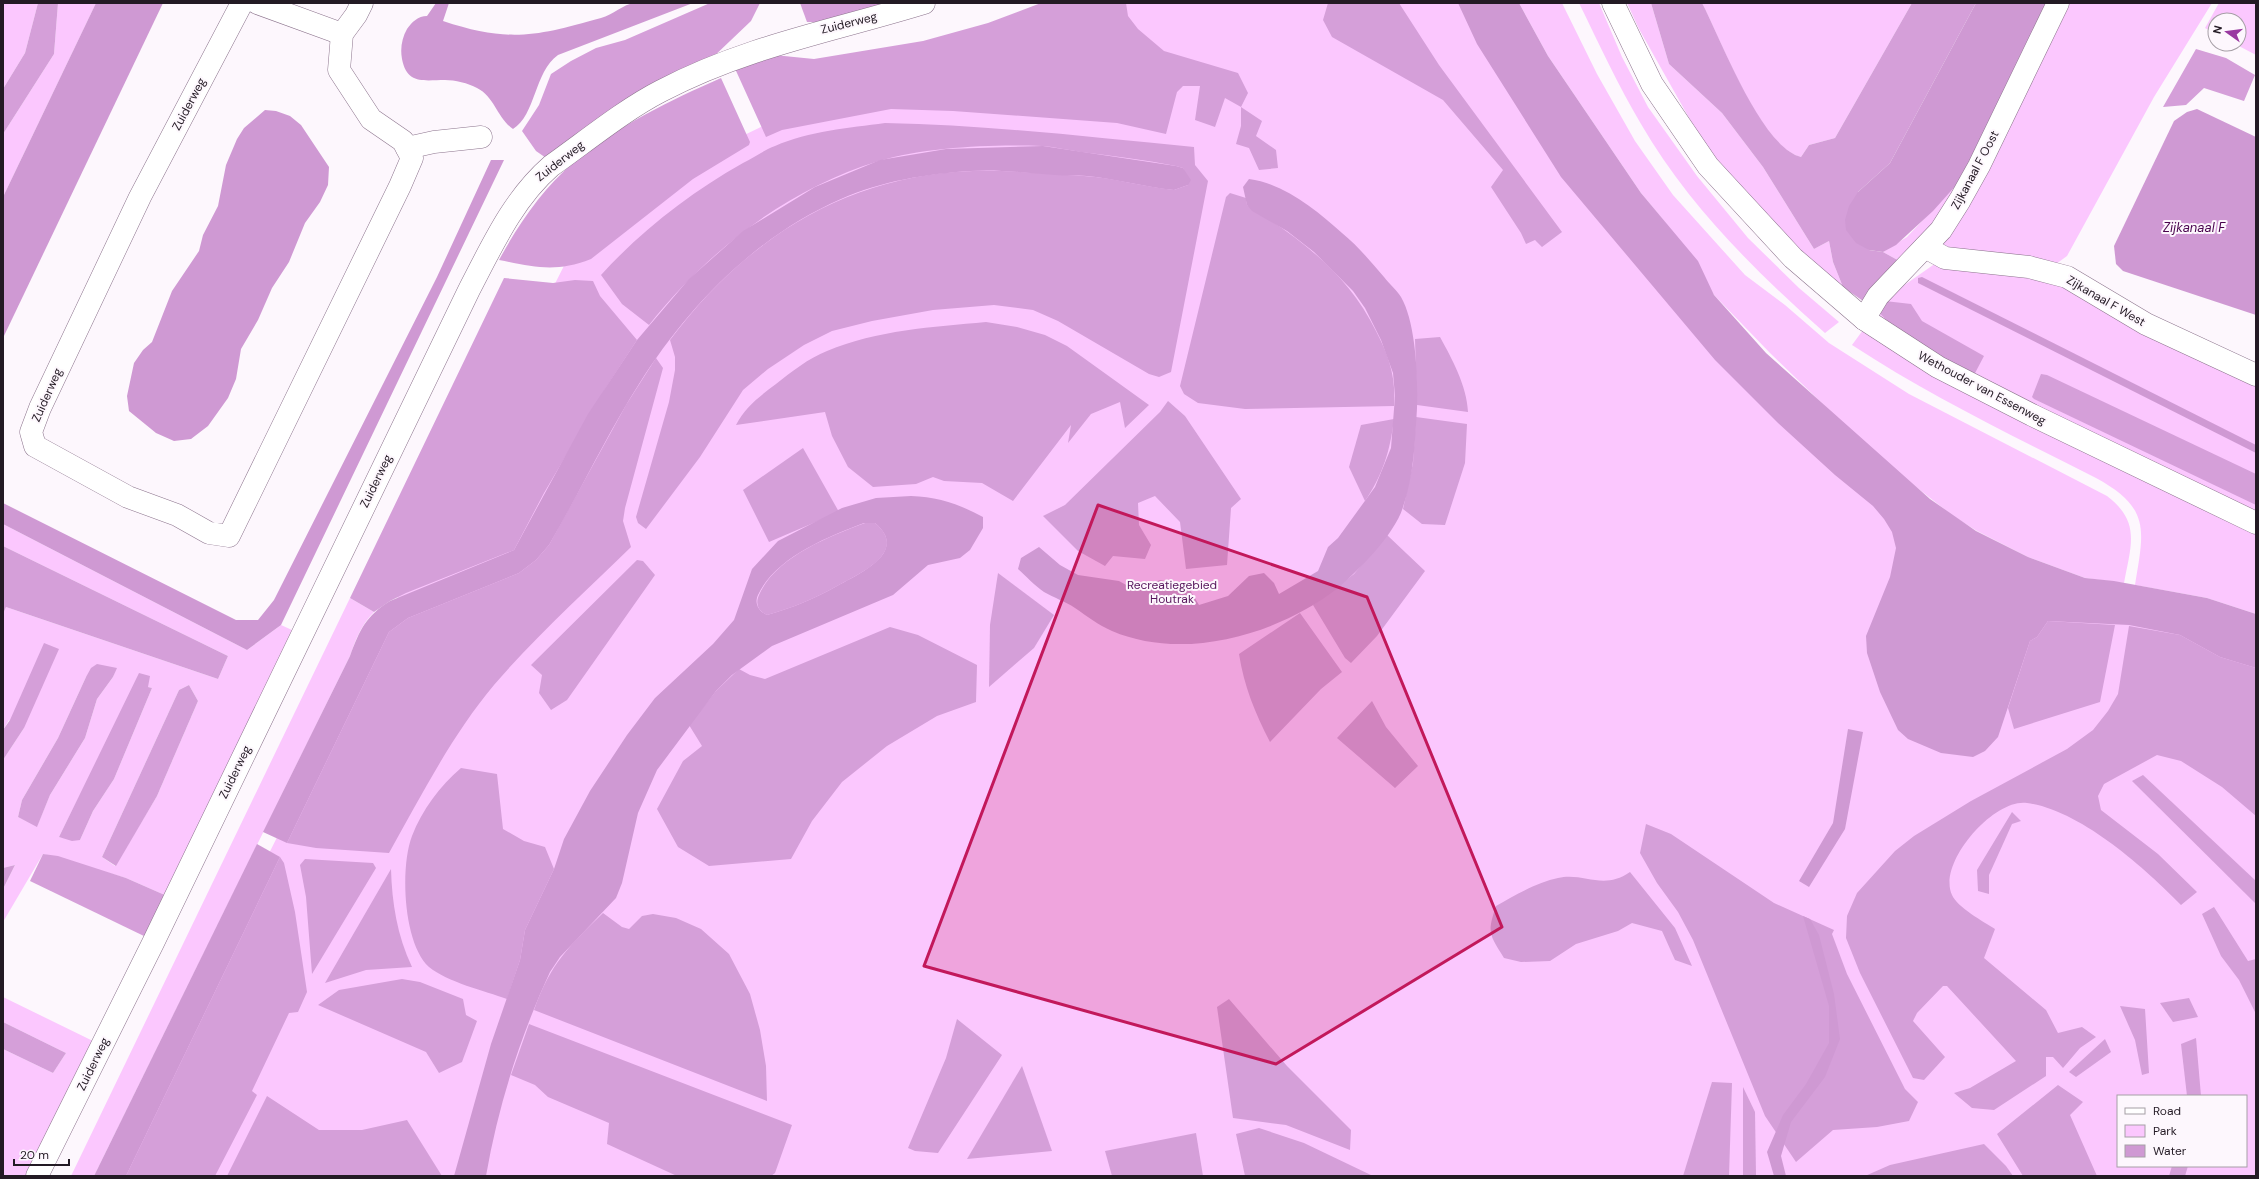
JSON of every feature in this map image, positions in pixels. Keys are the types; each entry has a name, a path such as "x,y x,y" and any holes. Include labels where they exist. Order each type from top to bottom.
{"street":[{"name":"Zuiderweg","path":"242,3 140,197 40,408 31,432 35,446 128,498 177,515 209,533 229,536 400,186 412,158 407,148"},
{"path":"257,3 342,34"},
{"path":"362,3 356,15 342,34 339,70 371,119 403,141 407,148 434,142 481,137"},
{"name":"Zuiderweg","path":"37,1176 153,943 469,290 518,200 535,180 550,166 660,91 746,53 805,35 924,3"},
{"name":"Wethouder van Essenweg","path":"1613,3 1652,84 1708,166 1793,258 1864,319 1938,367 2032,415 2256,523"},
{"name":"Zijkanaal F Oost","path":"1864,319 1878,296 1941,230 1969,185 2058,3"},
{"name":"Zijkanaal F West","path":"1925,247 1945,258 2029,267 2067,277 2146,324 2256,374"}],"highlighted area":[{"path":"1098,505 1367,597 1502,927 1276,1064 924,966"}],"green space":[{"path":"3,3 38,3 25,53 3,89"},
{"path":"58,3 96,3 3,197 3,134 54,54"},
{"name":"Recreatiegebied Houtrak","path":"1112,3 1502,3 1647,249 1934,550 2256,661 2256,1176 107,1176 593,208 900,60"},
{"path":"1519,3 1562,3 1597,74 1635,141 1673,195 1745,275 1785,305 1829,343 1909,394 2107,496 2118,506 2125,515 2131,535 2131,546 2124,583 2085,578 2028,557 1977,531 1953,516 1892,468 1830,411 1770,353 1714,295 1665,222 1641,193 1548,56"},
{"path":"1579,3 1599,3 1622,57 1648,107 1697,176 1748,238 1799,288 1839,322 1825,333 1748,261 1724,236 1680,182 1641,124"},
{"path":"1627,3 1651,3 1669,64 1722,113 1763,167 1814,249 1829,241 1833,262 1843,287 1801,256 1731,180 1697,132 1639,29"},
{"path":"1702,3 1912,3 1835,138 1809,145 1801,157 1786,149 1771,134 1757,114 1731,66"},
{"path":"2063,3 2212,3 2154,97 2067,256 2056,264 1957,255 1944,246 1943,239"},
{"path":"2219,3 2256,3 2256,55 2247,50 2247,12 2214,12"},
{"path":"1967,179 1903,263 1883,252 1907,237 1959,182"},
{"path":"1936,263 2052,279 2256,380 2256,514 1948,362 1873,313 1893,293"},
{"path":"1863,330 2256,533 2256,614 2207,598 2135,585 2140,549 2140,522 2135,511 2127,500 2114,489 2096,478 2003,431 1881,364 1852,345"},
{"path":"3,524 247,650 281,625 292,630 167,896 126,878 43,854 3,922 3,889 15,865 3,868 3,760 24,728 9,720 3,730 3,614 6,607 218,679 228,656 3,546","holes":["116,668 113,677 97,699 85,738 50,795 37,826 18,817 22,800 58,738 86,677","189,685 198,701 157,796 115,866 102,857 179,690","148,687 152,688 114,779 93,811 80,840 59,837 105,745"]},
{"path":"350,598 374,612 359,632 350,656 94,1176 71,1176"},
{"path":"3,997 93,1041 26,1176 3,1176 3,1049 53,1073 66,1053 3,1022"}],"shaded area":[{"path":"38,3 58,3 54,54 3,134 3,89 25,53"},
{"path":"710,3 760,3 751,21 709,61 549,160 536,151 522,131 539,105 551,74 571,61 596,48 625,40"},
{"path":"800,3 898,3 826,22 807,22"},
{"path":"1041,3 1126,3 1128,16 1138,29 1164,51 1238,73 1248,93 1241,107 1225,98 1215,127 1195,120 1200,86 1183,86 1177,92 1166,134 1117,123 953,111 891,109 782,130 766,137 732,62 764,54 814,59 923,41 988,23"},
{"path":"1328,3 1399,3 1439,65 1562,232 1542,247 1535,240 1526,244 1521,233 1491,187 1503,170 1443,100 1332,37 1323,20"},
{"path":"1651,3 1702,3 1731,65 1757,113 1771,134 1786,149 1801,157 1809,145 1835,138 1912,3 1976,3 1890,163 1858,192 1869,250 1883,252 1903,263 1863,301 1843,287 1833,262 1829,241 1814,249 1763,167 1722,113 1669,64"},
{"path":"2196,49 2226,58 2255,75 2244,101 2204,88 2186,105 2163,107"},
{"path":"721,78 750,142 749,145 693,179 591,259 566,266 556,267 524,265 499,260 514,234 532,208 552,183 574,162 626,125 683,95"},
{"path":"1241,107 1262,121 1256,136 1276,150 1278,168 1259,170 1249,148 1236,144 1241,126"},
{"path":"885,123 963,126 1194,147 1195,165 1208,181 1171,372 1159,377 1149,374 1058,321 1033,310 994,305 933,310 872,321 832,331 804,345 768,369 743,390 700,457 646,529 638,523 636,517 669,402 675,370 675,357 670,340 699,304 731,272 765,244 802,220 841,200 882,185 926,175 973,171 1015,172 1096,177 1174,190 1188,185 1183,168 1176,166 1047,146 981,146 917,152 879,161 845,173 813,188 781,206 723,248 672,298 649,325 622,304 601,275 633,243 668,213 704,187 767,150 788,141 815,133"},
{"path":"1230,193 1246,198 1247,205 1303,244 1336,274 1351,291 1364,310 1385,349 1393,376 1394,406 1245,409 1198,403 1184,394 1180,386 1226,197"},
{"path":"504,278 553,283 575,280 593,281 600,296 637,340 605,389 544,493 514,550 406,593 390,601 374,612 350,598"},
{"path":"1885,301 1911,304 1922,321 1984,356 1974,375 1910,338 1886,320 1878,311"},
{"path":"986,322 1017,327 1045,335 1067,346 1149,405 1125,428 1120,402 1091,414 1068,443 1071,425 1013,501 982,483 944,481 933,477 916,484 873,487 848,467 832,436 825,412 736,425 748,407 764,393 800,366 827,351 865,338 905,330"},
{"path":"1440,337 1462,383 1468,412 1417,405 1415,339"},
{"path":"656,358 663,368 625,508 623,521 631,547 561,614 494,685 464,724 425,788 389,853 316,848 287,843 389,632 408,618 519,573 536,560 549,545 626,405"},
{"path":"2041,374 2047,375 2256,474 2256,505 2034,399 2032,397"},
{"path":"1168,401 1185,416 1241,499 1231,508 1227,565 1186,569 1180,522 1155,496 1138,503 1139,525 1151,545 1145,559 1113,556 1105,566 1078,551 1043,516 1065,505 1160,412"},
{"path":"1416,417 1467,424 1465,463 1445,525 1422,524 1403,509 1413,463"},
{"path":"1394,419 1385,462 1377,481 1365,501 1349,467 1361,425"},
{"path":"803,448 839,512 769,542 743,490"},
{"path":"865,523 875,523 884,534 887,543 884,553 877,561 857,575 803,603 767,615 759,609 757,601 759,595 777,570 804,550 819,542"},
{"path":"1387,535 1425,571 1377,636 1351,663 1345,658 1313,605 1354,574"},
{"path":"3,546 228,656 218,679 6,607 3,614"},
{"path":"637,560 643,561 655,575 567,700 551,710 539,693 542,675 531,665"},
{"path":"998,573 1054,615 1034,648 989,687 990,625"},
{"path":"1300,613 1342,672 1321,689 1270,742 1251,699 1239,654"},
{"path":"2048,621 2115,625 2100,702 2014,729 2008,708 2030,641 2037,637"},
{"path":"2129,626 2180,635 2220,657 2256,668 2256,816 2222,787 2181,761 2157,755 2104,784 2098,796 2101,810 2158,854 2197,892 2181,905 2149,874 2110,843 2090,829 2047,808 2027,803 2014,804 1999,811 1985,821 1960,851 1953,866 1950,882 1952,895 1955,900 1971,914 1995,929 1984,958 2046,1010 2058,1033 2082,1027 2096,1037 2080,1048 2063,1068 2053,1057 2046,1057 2046,1076 1994,1110 1972,1108 1954,1093 1970,1088 2016,1061 1947,986 1943,986 1917,1013 1913,1021 1945,1057 1924,1080 1913,1078 1860,973 1846,938 1847,916 1857,893 1895,851 1914,836 1971,801 2067,749 2093,730 2108,711 2118,694"},
{"path":"890,627 918,635 977,665 976,702 937,716 887,746 842,782 812,821 791,859 709,866 678,847 657,809 683,761 702,746 689,725 716,691 739,669 750,675 765,679"},
{"path":"44,643 59,649 24,728 3,760 3,730 10,720"},
{"path":"97,664 117,668 113,677 97,699 85,738 50,795 37,827 18,817 22,800 58,738 86,677 91,668"},
{"path":"139,673 150,676 148,687 152,688 114,779 93,811 80,840 72,841 59,837"},
{"path":"189,685 198,701 157,796 116,866 102,857 179,690"},
{"path":"1372,701 1386,727 1418,766 1395,788 1337,738"},
{"path":"461,768 497,774 503,829 524,841 545,847 554,869 525,930 520,960 507,999 456,982 429,967 420,956 409,923 405,885 408,850 412,836 416,826 432,799"},
{"path":"2143,775 2256,881 2256,904 2132,781"},
{"path":"2012,812 2021,821 2012,824 1989,875 1989,894 1978,891 1977,870"},
{"path":"1646,824 1671,834 1774,903 1834,930 1832,934 1847,974 1905,1089 1918,1102 1909,1121 1877,1127 1833,1130 1796,1162 1765,1116 1693,940 1678,912 1657,883 1640,853"},
{"path":"43,854 58,856 126,878 167,896 146,937 30,881"},
{"path":"280,857 284,863 295,912 307,992 298,1012 289,1013 252,1091 257,1095 215,1176 126,1176"},
{"path":"305,859 373,863 376,868 312,974 306,897 300,865"},
{"path":"15,865 3,889 3,868"},
{"path":"391,869 396,919 412,967 366,970 325,983"},
{"path":"1630,872 1675,928 1692,966 1675,960 1662,931 1632,923 1618,931 1576,944 1550,961 1521,962 1504,958 1495,944 1491,933 1491,922 1496,906 1518,894 1534,886 1558,878 1576,877 1602,881 1611,880"},
{"path":"2214,907 2248,961 2256,959 2256,1014 2239,980 2221,956 2202,914"},
{"path":"603,913 622,927 629,929 642,916 653,914 676,918 701,929 729,954 750,994 760,1030 766,1066 767,1101 534,1010 540,994 554,968 570,946"},
{"path":"402,979 420,982 463,999 466,1015 477,1021 462,1062 439,1073 426,1052 318,1005 339,990"},
{"path":"2189,998 2198,1017 2173,1022 2160,1003"},
{"path":"1229,999 1287,1066 1351,1130 1350,1150 1286,1125 1233,1118 1217,1007"},
{"path":"2120,1006 2145,1009 2149,1073 2142,1075 2135,1040"},
{"path":"957,1019 1002,1055 938,1153 915,1151 908,1148 946,1058"},
{"path":"3,1022 66,1053 53,1073 3,1049"},
{"path":"529,1024 792,1125 775,1173 771,1176 677,1176 607,1144 609,1123 548,1097 535,1085 511,1075"},
{"path":"2196,1038 2201,1095 2187,1095 2181,1044"},
{"path":"2105,1039 2111,1052 2076,1077 2069,1072"},
{"path":"1022,1066 1052,1151 967,1159"},
{"path":"1712,1082 1732,1083 1729,1176 1683,1176"},
{"path":"2058,1085 2083,1102 2070,1115 2097,1176 2023,1176 1997,1134"},
{"path":"1743,1087 1755,1112 1756,1176 1743,1176"},
{"path":"267,1096 319,1130 362,1130 407,1120 442,1176 227,1176"},
{"path":"1259,1128 1304,1143 1373,1176 1245,1176 1236,1134"},
{"path":"1196,1133 1203,1176 1112,1176 1105,1151"},
{"path":"1984,1144 2006,1166 2013,1176 1865,1176 1890,1165"},
{"path":"2172,1167 2188,1167 2185,1176 2169,1176"}],"water":[{"path":"96,3 163,3 3,338 3,197"},
{"path":"436,3 449,3 443,21 466,28 487,32 523,34 540,33 601,18 610,15 622,7 635,3 693,3 558,55 550,62 544,72 526,114 521,122 513,129 503,119 488,97 477,88 466,83 453,81 418,79 412,77 404,67 401,47 407,29 418,18 427,16"},
{"path":"1458,3 1519,3 1548,56 1641,193 1698,261 1714,295 1766,353 1930,499 1976,531 2028,557 2085,578 2114,581 2207,598 2256,614 2256,668 2220,657 2180,635 2129,625 2048,621 2037,637 2030,641 1998,737 1985,751 1973,757 1941,753 1908,739 1898,730 1880,692 1867,653 1866,636 1890,577 1896,548 1892,532 1884,519 1873,506 1835,475 1778,423 1715,360 1561,177 1477,44"},
{"path":"1976,3 2047,3 1979,146 1959,182 1933,211 1896,245 1883,252 1869,250 1856,243 1846,230 1845,220 1849,206 1858,192 1890,163"},
{"name":"Zijkanaal F","path":"2197,109 2256,137 2256,315 2123,271 2116,264 2114,246 2174,121 2187,112"},
{"path":"265,110 276,111 290,116 301,125 329,167 328,185 320,202 305,223 289,262 272,288 258,320 241,349 236,379 228,398 208,426 191,439 174,441 156,433 129,411 127,396 134,363 143,350 152,342 172,291 199,251 203,235 218,206 226,165 237,139 244,128"},
{"path":"1043,146 1176,166 1183,168 1191,180 1188,185 1174,190 1083,176 991,170 921,176 872,187 841,199 810,214 780,233 726,276 679,327 658,355 615,424 549,545 536,560 519,573 408,618 389,632 287,843 263,832 350,656 357,638 369,618 390,601 514,550 588,414 637,340 689,279 743,231 815,187 880,160 946,149"},
{"path":"491,160 504,160 281,625 247,650 3,524 3,503 236,620 258,620 274,600 437,277"},
{"path":"1249,179 1275,186 1311,207 1359,249 1401,297 1410,321 1413,336 1417,382 1415,446 1410,483 1399,517 1384,540 1356,572 1338,588 1314,604 1288,618 1260,630 1230,638 1200,643 1169,644 1140,640 1107,629 1071,606 1044,592 1018,569 1021,558 1039,547 1060,565 1078,575 1119,581 1137,591 1160,580 1187,585 1199,605 1228,596 1249,576 1264,573 1274,583 1279,594 1318,571 1328,547 1338,538 1375,487 1391,448 1395,396 1393,373 1381,340 1365,308 1353,291 1314,252 1287,231 1252,211 1247,205 1243,187"},
{"path":"1922,277 2256,445 2256,453 1918,283 1918,278"},
{"path":"911,496 948,502 983,517 983,528 970,550 960,558 928,565 893,595 772,646 732,675 716,691 657,770 638,813 622,883 616,898 560,957 550,972 529,1021 511,1072 497,1124 486,1176 454,1176 491,1044 520,960 525,930 554,869 564,839 590,791 627,735 655,698 713,644 734,620 752,569 778,541 842,508 876,498","holes":["864,523 875,523 884,534 887,543 884,553 877,561 857,575 828,591 794,606 767,615 758,607 757,598 766,582 789,560 804,550 834,535"]},
{"path":"1848,729 1863,732 1845,829 1809,887 1799,881 1833,823"},
{"path":"257,844 280,857 126,1176 94,1176"},
{"path":"1803,916 1810,919 1819,935 1834,994 1840,1039 1825,1077 1791,1122 1781,1156 1786,1176 1774,1176 1767,1152 1783,1115 1806,1084 1829,1043 1829,1006"}]}
